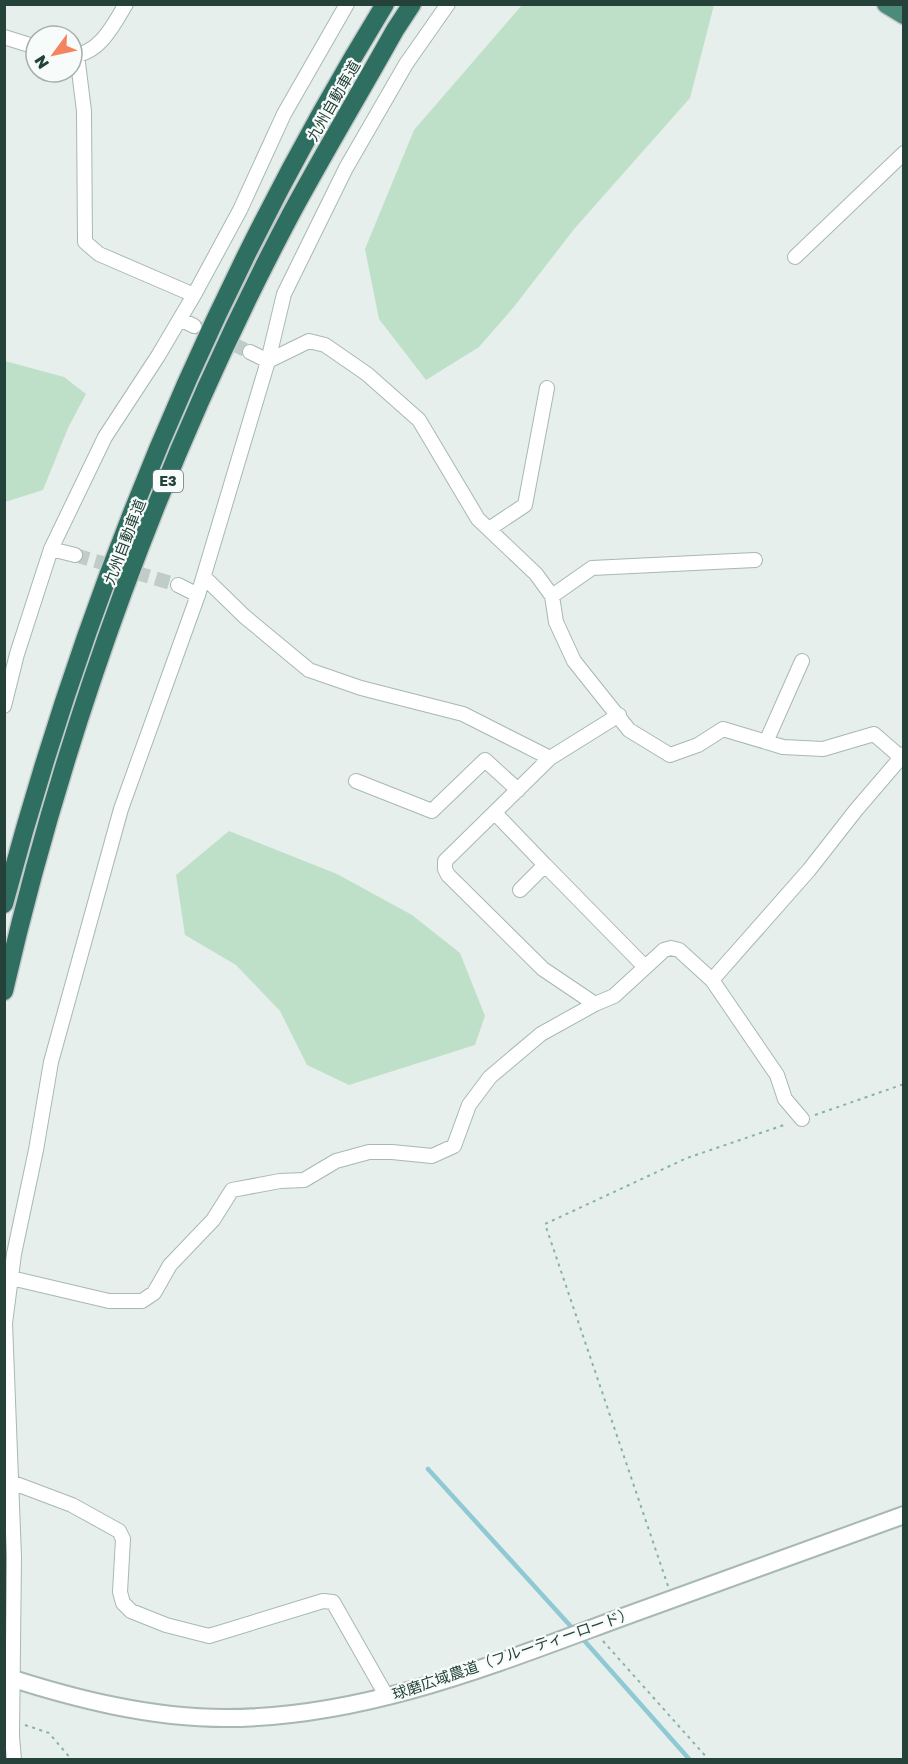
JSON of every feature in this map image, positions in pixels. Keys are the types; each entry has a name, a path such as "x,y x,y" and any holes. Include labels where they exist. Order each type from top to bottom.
{"highway":[{"name":"九州自動車道","path":"4,904 47,754 83,644 117,550 163,436 217,316 274,201 385,4"},
{"name":"九州自動車道","path":"4,991 70,750 106,642 182,444 292,212 412,4"},
{"path":"886,4 903,15"}],"street":[{"path":"84,52 99,44 107,36 126,4"},
{"path":"4,706 17,654 51,549 105,437 158,356 194,295 240,210 284,114 347,4"},
{"path":"14,1760 9,1677 14,1557 5,1323 11,1278 51,1062 121,809 204,577 268,361 284,294 346,168 406,64 448,4"},
{"path":"4,37 24,43"},
{"path":"80,84 84,111 85,242 99,254 194,295"},
{"path":"795,257 903,153"},
{"path":"180,319 194,326"},
{"path":"268,361 309,341 325,345 367,374 419,420 478,519 536,574 552,596 556,622 574,661 629,730 670,755 698,745 723,729 783,747 823,749 874,734 902,757 856,810 809,870 712,980"},
{"path":"250,352 268,361"},
{"path":"489,529 525,505 547,388"},
{"path":"51,549 75,555"},
{"path":"552,596 592,568 756,560"},
{"path":"204,577 244,616 309,670 361,688 463,714 550,758"},
{"path":"178,585 198,595"},
{"path":"766,742 802,661"},
{"path":"595,1004 543,969 448,875 445,861 550,758 619,715"},
{"path":"356,781 432,811 485,759 518,790"},
{"path":"495,813 544,866 645,967"},
{"path":"520,890 544,866"},
{"path":"11,1278 110,1301 142,1301 154,1293 170,1265 213,1220 232,1190 280,1181 304,1180 336,1161 369,1152 432,1156 454,1146 469,1105 490,1077 541,1034 614,996 664,950 672,948 680,950 712,980 766,1057 777,1075 785,1099 801,1119"},
{"path":"11,1482 72,1504 119,1531 123,1539 120,1592 123,1604 131,1611 166,1625 209,1636 323,1601 333,1602 387,1697"},
{"name":"球磨広域農道（フルーティーロード）","path":"9,1677 87,1700 149,1713 226,1718 311,1712 387,1697 443,1680 903,1515"}],"path":[{"path":"673,1598 545,1224 687,1158 903,1084"},
{"path":"591,1628 709,1760"},
{"path":"12,1720 49,1733 72,1760"}],"green space":[{"path":"523,4 714,5 690,98 575,228 513,308 479,347 426,380 379,319 365,249 414,130"},
{"path":"5,361 64,377 86,394 68,428 43,490 5,502"},
{"path":"229,831 337,874 412,915 460,953 485,1016 475,1045 349,1085 307,1065 280,1011 236,965 185,935 176,875"}],"waterway":[{"path":"428,1469 575,1631"},
{"path":"581,1637 690,1760"}],"tunnel":[{"path":"194,326 250,352"},
{"path":"75,555 178,585"}]}
